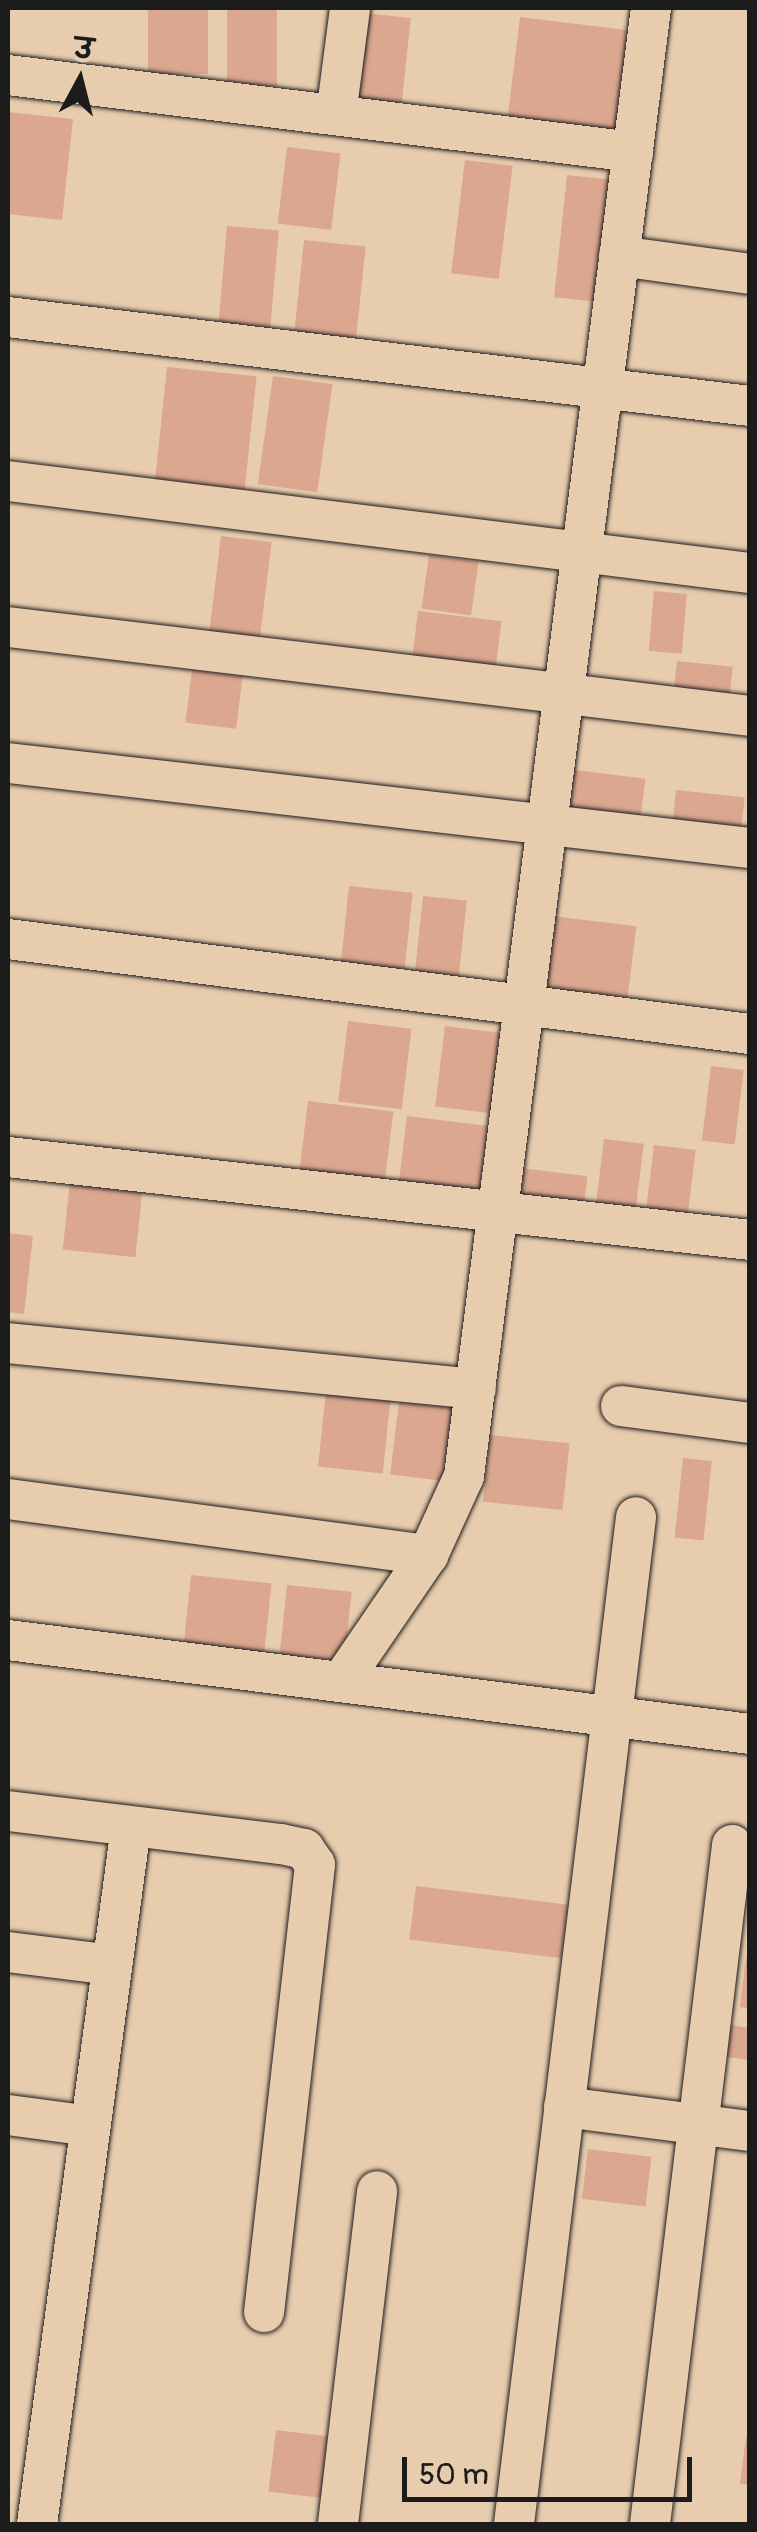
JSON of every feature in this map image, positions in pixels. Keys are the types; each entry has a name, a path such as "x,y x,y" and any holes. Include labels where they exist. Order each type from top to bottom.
{"street":[{"path":"336,115 350,8"},
{"path":"341,1682 428,1555 464,1476 651,8"},
{"path":"8,75 633,152"},
{"path":"619,256 750,274"},
{"path":"8,317 750,406"},
{"path":"8,481 750,573"},
{"path":"8,627 750,716"},
{"path":"8,763 750,848"},
{"path":"8,939 750,1034"},
{"path":"8,1157 501,1208 750,1240"},
{"path":"8,1342 476,1389"},
{"path":"620,1406 750,1423"},
{"path":"8,1499 428,1555"},
{"path":"514,2524 636,1517"},
{"path":"8,1640 611,1716 748,1724"},
{"path":"8,1811 282,1844 304,1849 315,1866 264,2312"},
{"path":"37,2524 130,1827"},
{"path":"650,2524 732,1845"},
{"path":"8,1952 112,1965"},
{"path":"564,2107 750,2132"},
{"path":"8,2116 90,2126"},
{"path":"338,2524 377,2191"}],"building":[{"path":"148,8 208,8 208,74 148,74"},
{"path":"227,8 277,8 277,86 227,86"},
{"path":"363,13 411,18 400,116 353,111"},
{"path":"520,17 630,31 617,135 507,121"},
{"path":"8,112 73,119 62,220 8,214"},
{"path":"287,147 341,154 331,230 278,223"},
{"path":"465,160 513,166 499,279 451,273"},
{"path":"567,175 622,181 609,303 554,297"},
{"path":"227,226 279,231 270,329 218,325"},
{"path":"304,240 366,246 355,346 294,339"},
{"path":"167,367 257,376 243,504 154,494"},
{"path":"273,376 332,384 317,492 258,484"},
{"path":"221,536 272,542 257,658 207,652"},
{"path":"429,555 479,562 471,615 421,608"},
{"path":"654,591 687,594 682,654 649,651"},
{"path":"418,611 501,621 495,670 412,660"},
{"path":"677,661 733,667 728,711 672,705"},
{"path":"192,670 243,676 236,729 186,723"},
{"path":"567,769 645,779 638,835 560,826"},
{"path":"676,790 745,797 740,846 671,839"},
{"path":"349,886 413,893 404,975 340,969"},
{"path":"423,896 467,901 458,981 415,977"},
{"path":"552,916 636,926 627,1005 542,994"},
{"path":"348,1021 412,1029 402,1109 338,1101"},
{"path":"445,1026 510,1034 500,1114 435,1106"},
{"path":"711,1066 744,1070 735,1144 702,1140"},
{"path":"308,1101 393,1111 383,1193 298,1182"},
{"path":"407,1116 494,1127 485,1200 398,1189"},
{"path":"604,1139 644,1144 634,1221 594,1216"},
{"path":"654,1145 696,1150 687,1225 645,1219"},
{"path":"521,1168 588,1176 583,1217 516,1209"},
{"path":"70,1181 143,1189 135,1257 63,1250"},
{"path":"8,1233 33,1236 24,1314 8,1312"},
{"path":"326,1391 391,1398 383,1473 318,1467"},
{"path":"400,1394 456,1401 446,1481 390,1474"},
{"path":"490,1435 570,1443 563,1510 483,1502"},
{"path":"683,1458 712,1461 703,1541 675,1538"},
{"path":"191,1575 272,1583 264,1654 184,1646"},
{"path":"287,1585 352,1592 344,1661 280,1655"},
{"path":"416,1886 568,1905 561,1958 409,1940"},
{"path":"746,1958 750,1958 750,2009 740,2007"},
{"path":"730,2025 750,2028 750,2060 727,2057"},
{"path":"588,2149 652,2157 645,2206 582,2199"},
{"path":"276,2430 336,2437 328,2499 268,2492"},
{"path":"746,2437 750,2437 750,2485 740,2484"}]}
